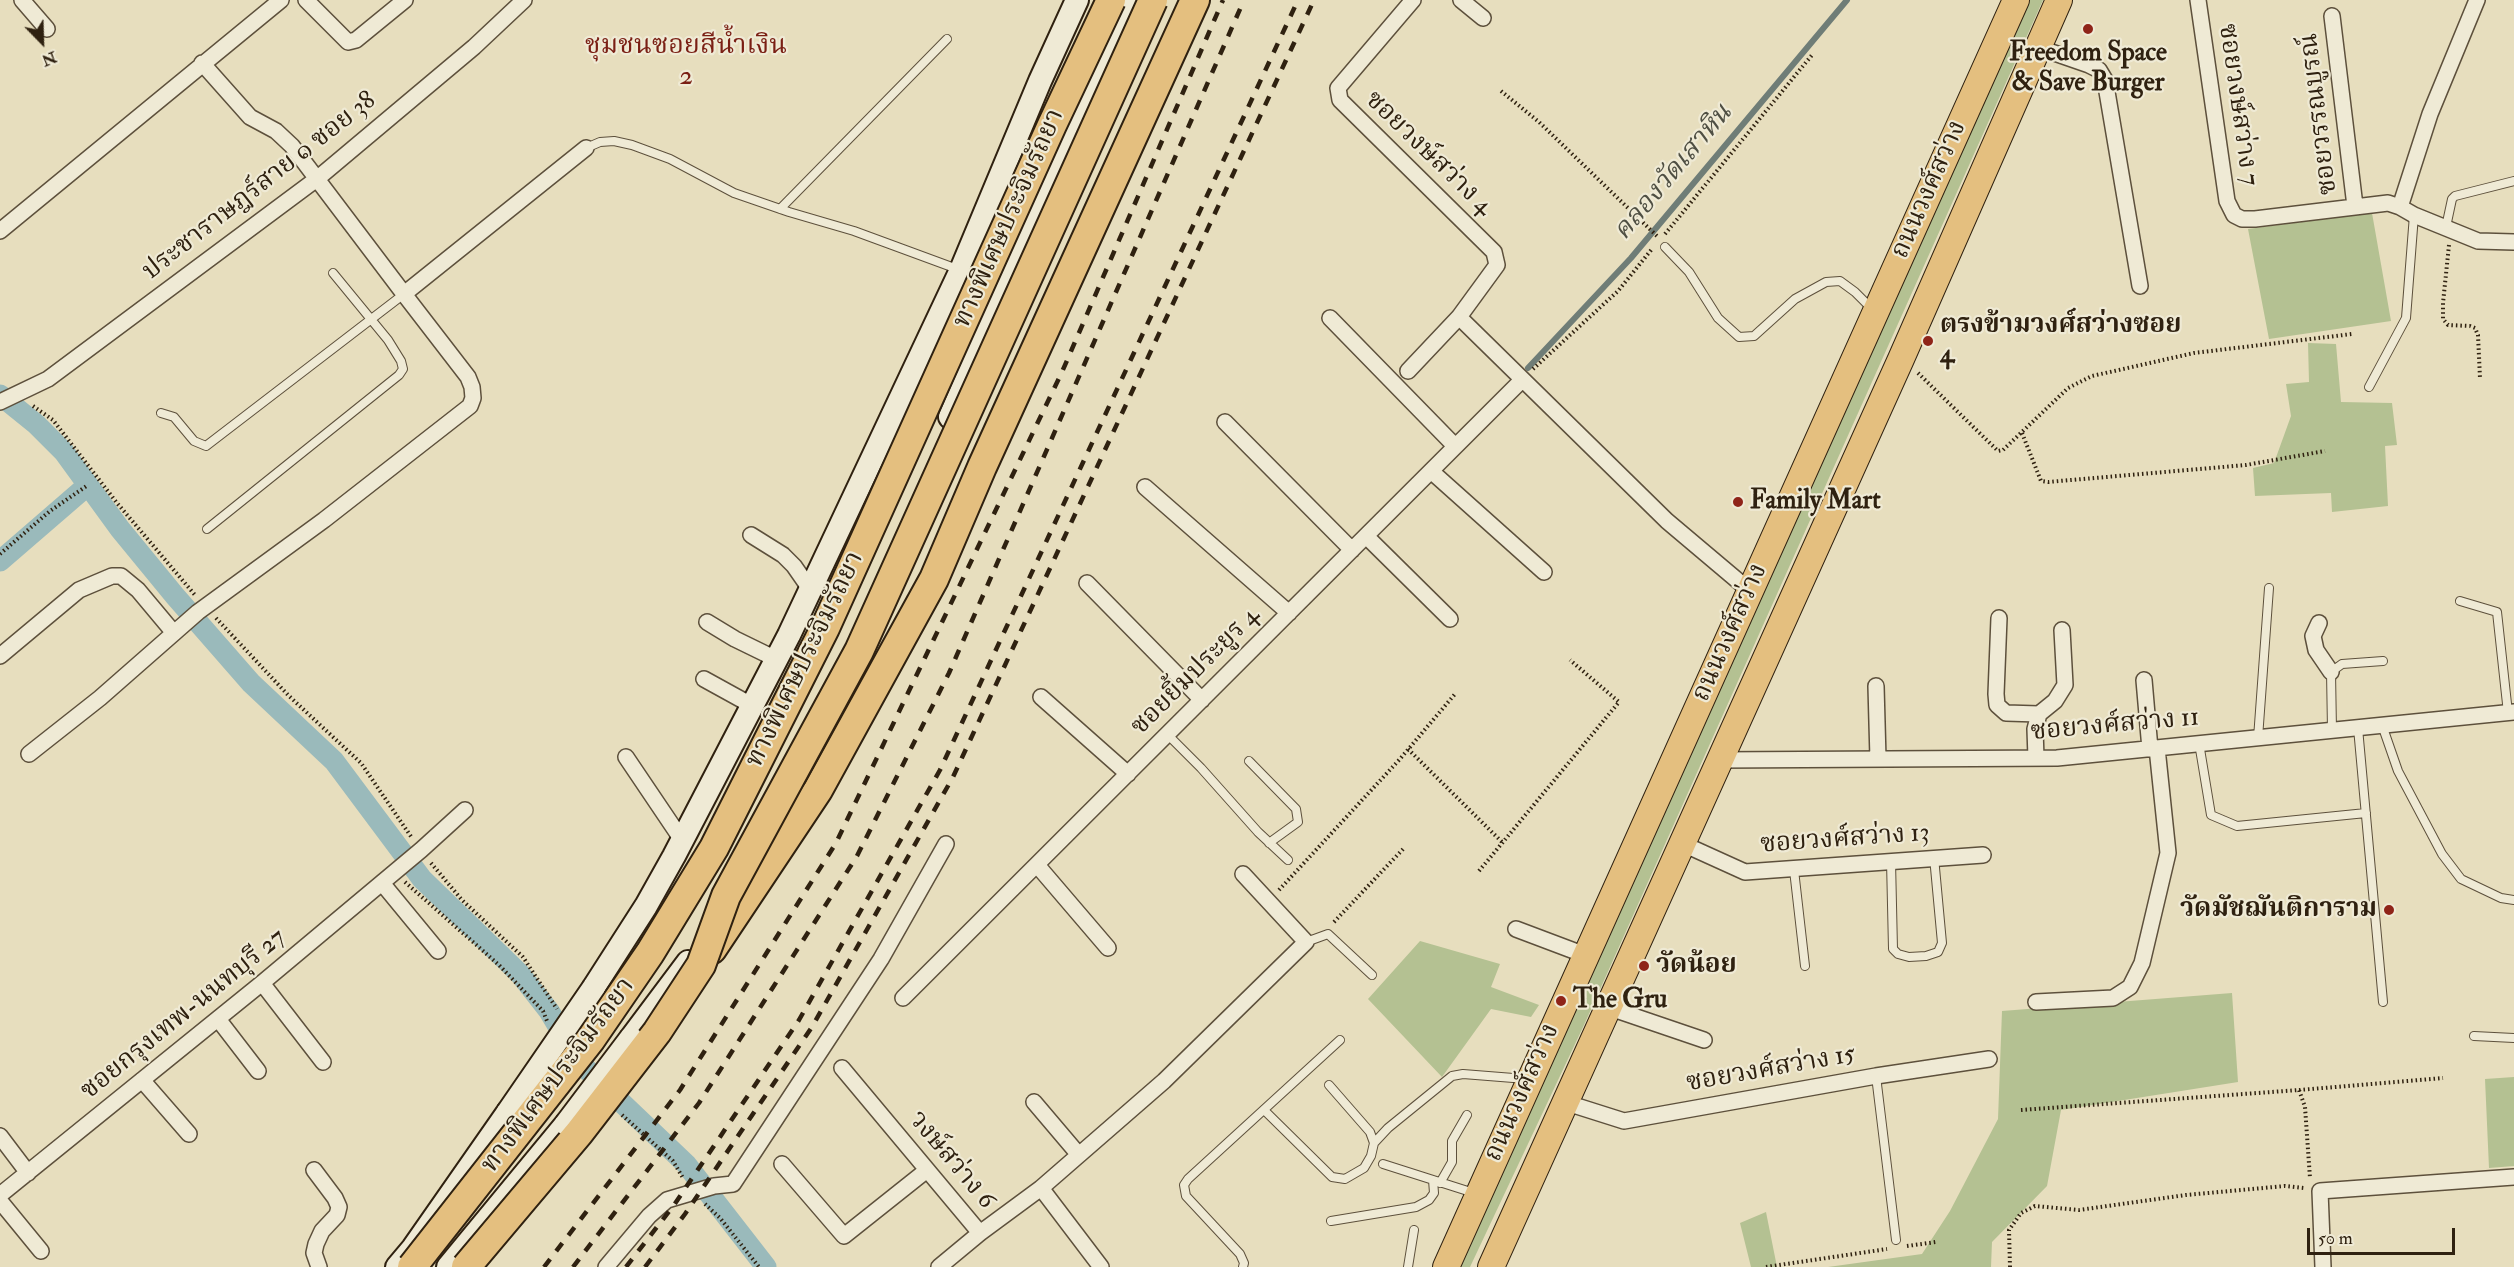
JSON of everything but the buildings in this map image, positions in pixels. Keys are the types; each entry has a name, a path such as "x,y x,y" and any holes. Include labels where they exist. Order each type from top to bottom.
{"highway":[{"name":"ทางพิเศษประจิมรัถยา","path":"412,1267 591,1039 650,953 714,848 825,628 1052,124 1111,0"},
{"name":"ทางพิเศษประจิมรัถยา","path":"465,1267 579,1133 657,1032 701,965 726,896 859,651 1153,0"},
{"path":"701,965 818,790 934,579 982,467 1195,0"}],"main road":[{"path":"396,1267 413,1248 594,987 646,906 682,840 753,706 961,270 1040,81 1077,0"},
{"path":"448,1267 566,1124 699,948 746,870 850,649 1131,0"},
{"name":"ถนนวงศ์สว่าง","path":"1446,1267 2016,0"},
{"name":"ถนนวงศ์สว่าง","path":"1491,1267 2059,0"}],"street":[{"path":"22,0 47,29"},
{"path":"0,231 281,0"},
{"path":"306,0 348,42 356,40 405,0"},
{"name":"ประชาราษฎร์สาย ๑ ซอย 38","path":"10,398 48,379 318,178 474,47 524,0"},
{"name":"ซอยวงษ์สว่าง 4","path":"1408,371 1459,317 1497,265 1494,252 1344,106 1338,94 1338,88 1413,0"},
{"path":"1461,0 1484,18"},
{"name":"ซอยวงษ์สว่าง 7","path":"2198,0 2226,195 2234,215 2242,219 2255,219 2388,203 2478,241 2514,242"},
{"path":"2407,211 2430,114 2477,0"},
{"name":"ซอยวรรณบูรณ์","path":"2332,16 2355,206"},
{"path":"2037,47 2090,65 2099,70 2105,80 2140,286"},
{"path":"29,753 100,698 202,609 324,519 470,406 473,398 468,377 351,226 318,178 292,146 276,131 250,117 238,106 202,63"},
{"path":"404,294 586,148"},
{"path":"1459,317 1667,521 1750,591"},
{"path":"1330,318 1455,446"},
{"name":"ซอยยิ้มประยูร 4","path":"903,998 1522,380"},
{"path":"1225,422 1352,550"},
{"path":"1431,471 1544,572"},
{"path":"1145,487 1289,612"},
{"path":"752,535 783,555 810,589"},
{"path":"1366,536 1450,619"},
{"path":"0,656 79,590 112,576 121,576 178,629"},
{"path":"1087,583 1202,700"},
{"path":"1999,618 1997,705 2006,713 2039,714"},
{"path":"707,622 776,659"},
{"path":"2319,623 2313,636 2316,650 2331,672"},
{"path":"2036,758 2035,729 2039,714 2055,701 2066,685 2062,630"},
{"path":"704,679 753,706"},
{"path":"2036,1002 2114,998 2130,987 2142,963 2169,853 2144,680"},
{"path":"1876,686 1878,759"},
{"path":"1041,697 1128,774"},
{"name":"ซอยวงศ์สว่าง 11","path":"1719,760 2036,758 2511,713"},
{"path":"626,757 682,840"},
{"name":"ซอยกรุงเทพ-นนทบุรี 27","path":"0,1195 262,983 398,870 465,810"},
{"name":"ซอยวงศ์สว่าง 13","path":"1681,843 1745,872 1983,855"},
{"path":"606,1267 649,1216 667,1200 714,1186 733,1184 881,959 946,844"},
{"path":"1037,865 1108,948"},
{"path":"1243,874 1306,942"},
{"path":"382,883 438,951"},
{"path":"1516,929 1585,955"},
{"name":"วงษ์สว่าง 6","path":"842,1068 980,1233 1041,1188 1164,1081 1306,942"},
{"path":"262,983 323,1062"},
{"path":"1607,1007 1704,1040"},
{"path":"218,1019 258,1071"},
{"name":"ซอยวงศ์สว่าง 15","path":"1564,1102 1624,1121 1876,1076 1989,1059"},
{"path":"142,1080 189,1134"},
{"path":"1034,1102 1079,1155"},
{"path":"0,1136 28,1173"},
{"path":"782,1164 844,1236 927,1170"},
{"path":"315,1170 339,1207 337,1215 322,1231 316,1244 314,1253 319,1267"},
{"path":"2323,1267 2320,1191 2514,1177"},
{"path":"1041,1188 1101,1267"},
{"path":"0,1202 41,1251"},
{"path":"939,1267 980,1233"}],"lane":[{"path":"780,209 947,39"},
{"path":"586,148 600,142 614,141 632,145 670,159 734,193 854,231 961,270"},
{"path":"2448,228 2452,199 2455,196 2514,182"},
{"path":"2369,387 2406,318 2407,211"},
{"path":"1665,247 1689,272 1718,318 1739,337 1754,336 1795,299 1826,282 1840,281 1875,312"},
{"path":"207,529 399,375 403,369 401,361 388,340 333,273"},
{"path":"161,413 174,417 194,441 206,446 404,294"},
{"path":"2258,738 2269,588"},
{"path":"2460,601 2487,611 2497,612 2511,713"},
{"path":"2332,730 2331,672 2342,664 2383,661"},
{"path":"2382,726 2398,771 2448,862 2461,879 2500,898 2514,900"},
{"path":"2358,728 2383,1002"},
{"path":"1167,734 1269,843 1288,860"},
{"path":"2199,743 2211,815 2237,826 2366,813"},
{"path":"1249,761 1296,809 1298,822 1269,843"},
{"path":"1891,860 1893,949 1898,954 1909,957 1926,956 1938,952 1942,943 1934,857"},
{"path":"1794,870 1805,966"},
{"path":"1306,942 1329,934 1372,975"},
{"path":"2474,1036 2514,1038"},
{"path":"1243,1267 1244,1263 1240,1254 1186,1196 1184,1185 1340,1040"},
{"path":"1374,1143 1388,1128 1452,1076 1463,1074 1530,1079"},
{"path":"1876,1076 1896,1240"},
{"path":"1264,1110 1332,1177 1346,1179 1364,1168 1371,1156 1374,1143 1371,1132 1329,1086"},
{"path":"1331,1221 1416,1207 1429,1200 1434,1193 1437,1181 1452,1162 1452,1141 1467,1115"},
{"path":"1383,1164 1478,1194"},
{"path":"1408,1267 1414,1230"}],"path":[{"path":"1522,380 1618,291 1812,55"},
{"path":"1501,91 1539,122 1659,238"},
{"path":"2448,228 2443,319 2448,325 2475,328 2478,335 2480,378"},
{"path":"1900,359 1914,369 1998,451 2003,450 2022,433 2068,388 2092,376 2194,353 2352,334"},
{"path":"10,398 52,420 202,609 289,696 361,763 421,850 462,900 524,957 562,1016"},
{"path":"2022,433 2041,481 2048,482 2247,465 2325,451"},
{"path":"0,554 50,511 88,485"},
{"path":"1479,871 1618,702 1570,660"},
{"path":"1268,901 1408,749 1455,694"},
{"path":"1408,749 1503,844"},
{"path":"1306,942 1332,925 1405,847"},
{"path":"2021,1110 2443,1078"},
{"path":"2010,1267 2008,1230 2021,1213 2035,1206 2079,1210 2186,1195 2285,1186 2311,1189 2305,1107 2299,1090"},
{"path":"695,1192 720,1218 759,1267"},
{"path":"1902,1247 1936,1242"},
{"path":"1766,1267 1891,1249"}],"green space":[{"path":"2029,0 2043,0 1584,1025 1470,1267 1460,1267"},
{"path":"2372,213 2391,321 2269,339 2248,229"},
{"path":"2308,343 2336,344 2341,402 2392,403 2397,445 2385,446 2388,506 2332,512 2331,493 2255,496 2253,468 2274,463 2291,416 2286,384 2309,382"},
{"path":"1420,941 1500,964 1491,987 1539,1005 1531,1017 1491,1009 1442,1077 1368,999"},
{"path":"2232,993 2238,1082 2061,1110 2047,1186 1992,1242 1991,1267 1828,1267 1922,1254 1950,1211 1998,1119 2002,1011"},
{"path":"2514,1077 2514,1166 2489,1168 2485,1079"},
{"path":"1766,1212 1777,1267 1751,1267 1740,1223"}],"waterway":[{"name":"คลองวัดเสาหิน","path":"1528,368 1631,258 1847,0"},
{"path":"0,395 36,424 64,452 120,529 175,596 251,683 334,761 422,879 520,974 549,1011 580,1063 686,1164 766,1267"},
{"path":"0,561 88,485"}],"railway":[{"path":"544,1267 680,1090 836,843 1062,372 1223,0"},
{"path":"573,1267 699,1103 857,856 949,673 1244,0"},
{"path":"626,1267 674,1205 799,1020 940,770 1298,0"},
{"path":"645,1267 685,1214 812,1027 953,777 1314,0"}],"place":[{"name":"Freedom Space & Save Burger","path":"2088,29"},
{"name":"ตรงข้ามวงศ์สว่างซอย 4","path":"1928,341"},
{"name":"Family Mart","path":"1738,502"},
{"name":"วัดมัชฌันติการาม","path":"2389,910"},
{"name":"วัดน้อย","path":"1644,966"},
{"name":"The Gru","path":"1561,1001"}],"district":[{"name":"ชุมชนซอยสีน้ำเงิน 2","path":"686,62"}]}
